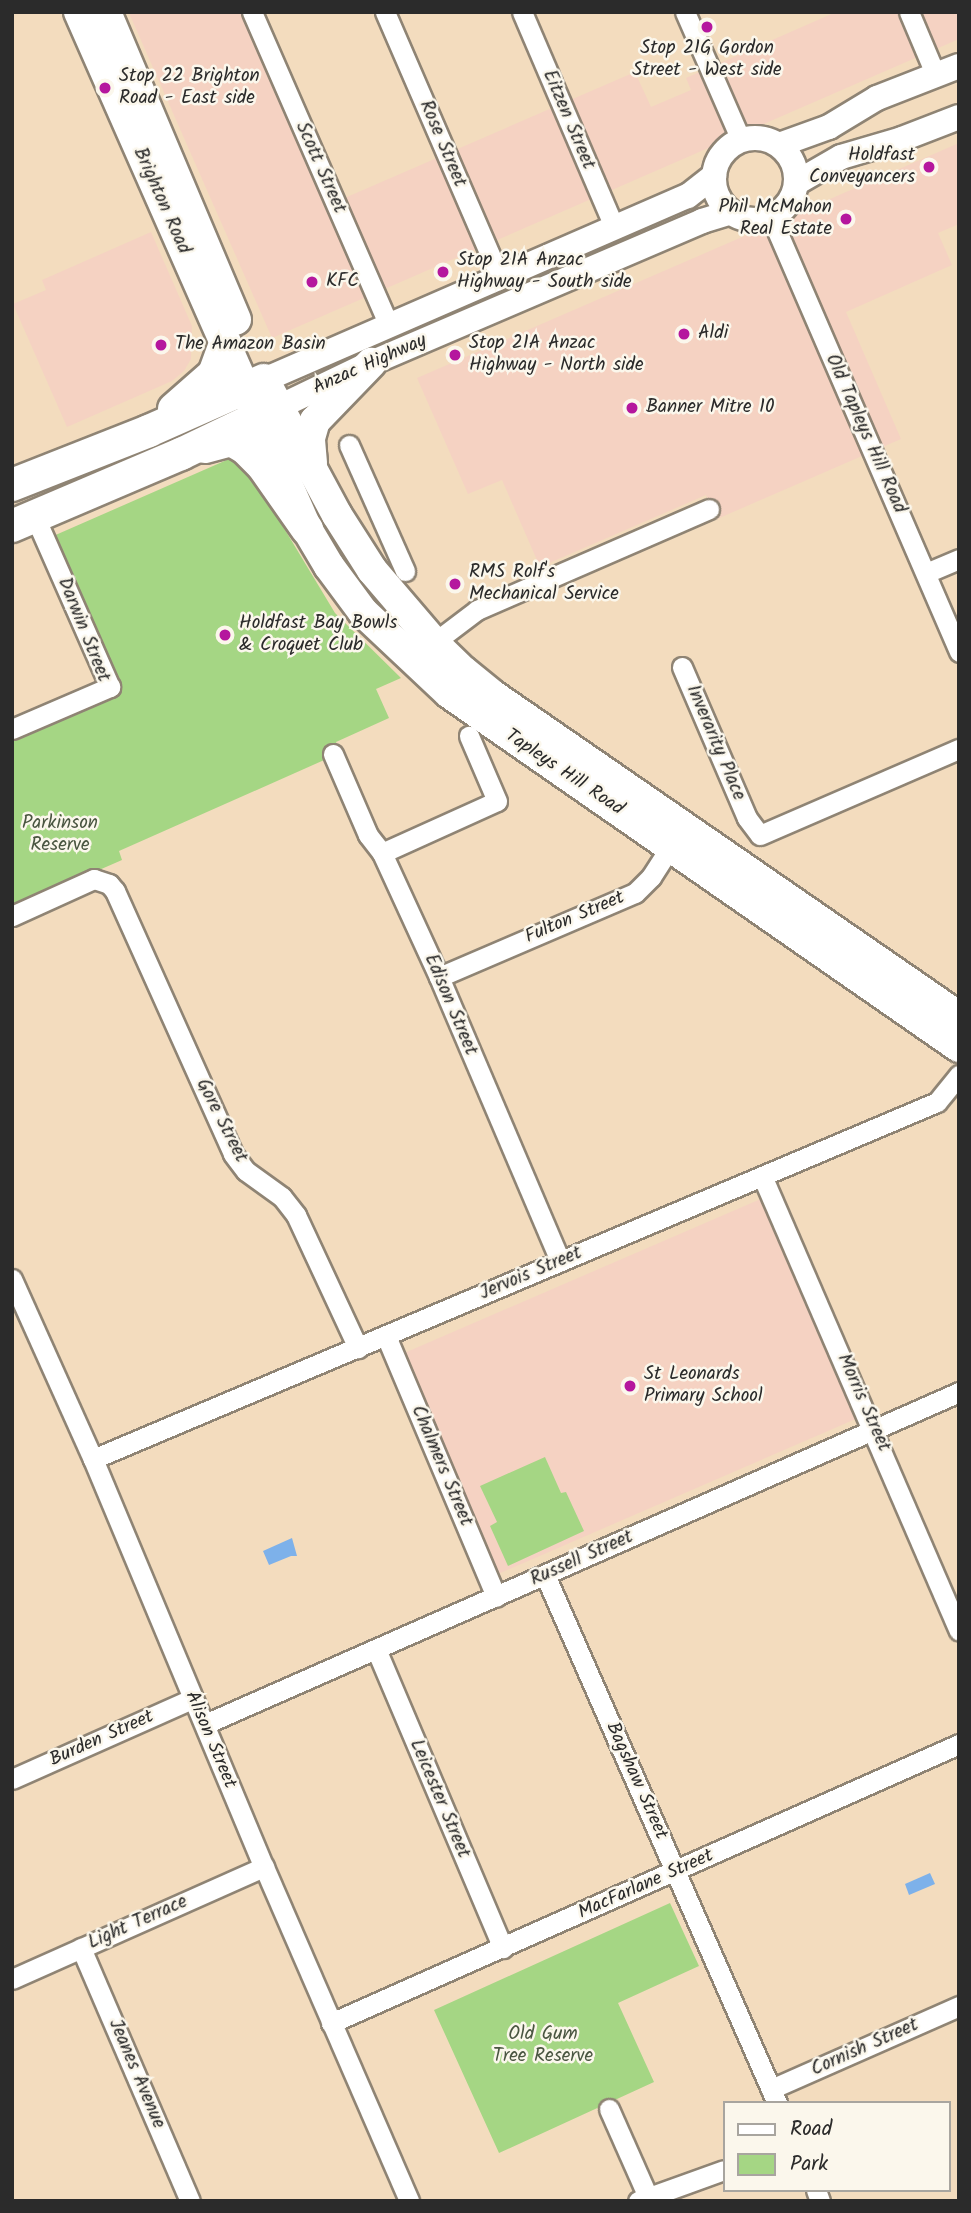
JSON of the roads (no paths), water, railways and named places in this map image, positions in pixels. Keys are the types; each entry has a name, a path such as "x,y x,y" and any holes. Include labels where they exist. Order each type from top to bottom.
{"highway":[{"path":"149,431 214,374 225,343"},
{"name":"Anzac Highway","path":"12,485 149,431 261,398"},
{"name":"Anzac Highway","path":"24,521 181,453 261,398"},
{"path":"181,453 231,440 245,447 263,466 307,529"}],"main road":[{"name":"Brighton Road","path":"79,12 225,343 261,398"},
{"name":"Brighton Road","path":"106,12 261,398"},
{"path":"312,463 310,438 314,421 371,363"},
{"name":"Tapleys Hill Road","path":"261,398 312,463 353,540 449,693 959,1017"},
{"name":"Tapleys Hill Road","path":"261,398 307,529 329,566 363,612 427,655"},
{"name":"Tapleys Hill Road","path":"677,836 959,1047"}],"street":[{"name":"Scott Street","path":"252,12 389,325"},
{"name":"Rose Street","path":"385,12 499,276"},
{"name":"Eitzen Street","path":"522,12 614,227"},
{"path":"685,12 741,140"},
{"path":"909,12 936,76"},
{"path":"779,145 829,127 877,98 959,66"},
{"path":"796,183 841,157 957,122"},
{"path":"767,139 779,145 793,162 796,183 788,203 771,217 744,218 731,212 716,190 714,176 722,154 741,140 767,139"},
{"name":"Anzac Highway","path":"261,398 389,325 688,196 714,176"},
{"name":"Anzac Highway","path":"261,398 371,363 702,221 731,212"},
{"name":"Old Tapleys Hill Road","path":"771,217 959,652"},
{"path":"349,445 405,571"},
{"path":"427,655 477,610 709,509"},
{"name":"Darwin Street","path":"12,729 110,688 24,521"},
{"path":"353,540 385,525"},
{"path":"926,573 959,559"},
{"name":"Inverarity Place","path":"682,667 747,818 760,835 959,749"},
{"path":"382,853 497,802 469,736"},
{"name":"Edison Street","path":"332,754 368,835 382,853 439,976 560,1261"},
{"name":"Fulton Street","path":"439,976 635,893 651,877 677,836"},
{"name":"Gore Street","path":"12,916 94,879 101,880 115,891 233,1154 246,1171 282,1197 296,1215 358,1348"},
{"name":"Jervois Street","path":"93,1459 763,1178 937,1102 959,1075"},
{"name":"Morris Street","path":"763,1178 875,1431 959,1630"},
{"name":"Alison Street","path":"12,1279 93,1459 192,1699 409,2201"},
{"name":"Chalmers Street","path":"386,1336 496,1597"},
{"name":"Russell Street","path":"205,1724 959,1392"},
{"name":"Bagshaw Street","path":"545,1575 774,2096"},
{"name":"Leicester Street","path":"376,1649 503,1948"},
{"name":"Burden Street","path":"12,1779 192,1699"},
{"name":"MacFarlane Street","path":"331,2023 959,1744"},
{"name":"Light Terrace","path":"12,1979 264,1867"},
{"name":"Jeanes Avenue","path":"81,1948 190,2201"},
{"name":"Cornish Street","path":"774,2096 959,2006"},
{"path":"609,2109 643,2199 722,2171"}],"water":[{"path":"292,1538 297,1556 269,1565 263,1551"},
{"path":"930,1873 935,1884 909,1895 905,1884"}],"place":[{"name":"Stop 21G Gordon Street - West side","path":"707,27"},
{"name":"Stop 22 Brighton Road - East side","path":"105,88"},
{"name":"Holdfast Conveyancers","path":"929,167"},
{"name":"Phil McMahon Real Estate","path":"846,219"},
{"name":"Stop 21A Anzac Highway - South side","path":"443,272"},
{"name":"KFC","path":"312,282"},
{"name":"Aldi","path":"684,334"},
{"name":"The Amazon Basin","path":"161,345"},
{"name":"Stop 21A Anzac Highway - North side","path":"455,355"},
{"name":"Banner Mitre 10","path":"632,408"},
{"name":"RMS Rolf's Mechanical Service","path":"455,584"},
{"name":"Holdfast Bay Bowls & Croquet Club","path":"225,635"},
{"name":"St Leonards Primary School","path":"630,1386"}],"park label":[{"name":"Parkinson Reserve","path":"60,835"},
{"name":"Old Gum Tree Reserve","path":"543,2046"}]}
